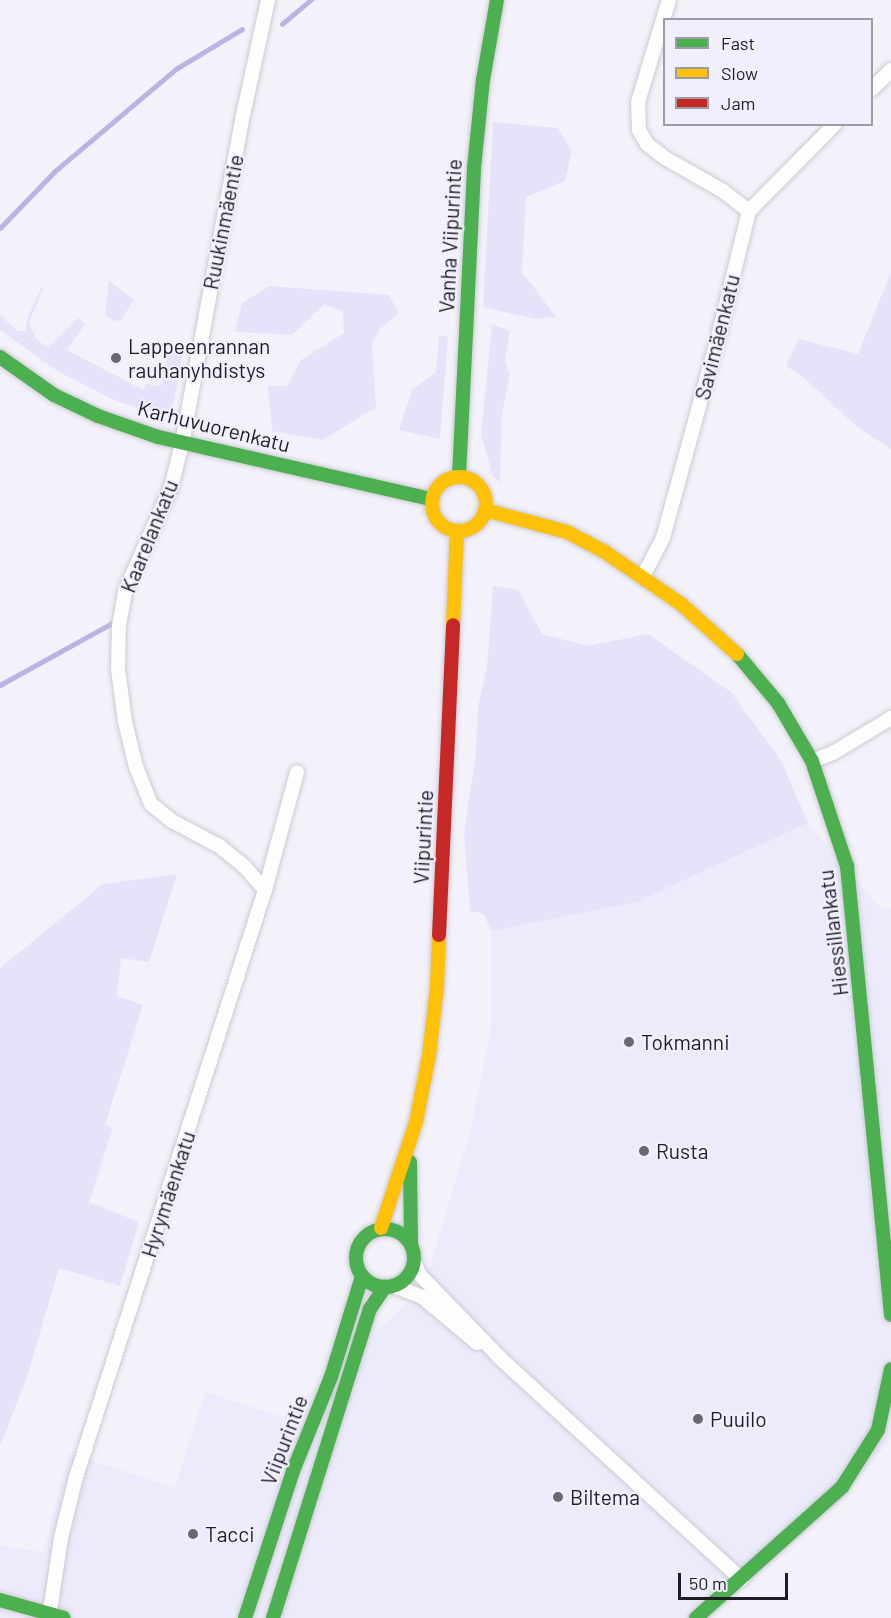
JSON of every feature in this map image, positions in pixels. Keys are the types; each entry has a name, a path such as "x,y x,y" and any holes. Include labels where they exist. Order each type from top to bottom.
{"street":[{"name":"Ruukinmäentie","path":"182,444 244,111 268,0"},
{"name":"Vanha Viipurintie","path":"459,476 474,168 483,80 497,0"},
{"path":"664,18 669,0"},
{"path":"663,20 638,102 639,130 647,144 665,158 723,191 749,211 833,126"},
{"path":"873,88 891,70"},
{"name":"Savimäenkatu","path":"643,576 654,560 663,538 717,340 749,211"},
{"name":"Karhuvuorenkatu","path":"0,357 54,395 98,416 182,444 432,499"},
{"name":"Kaarelankatu","path":"182,444 171,487 125,591 119,626 118,669 125,722 136,767 151,804 172,821 219,846 244,866 266,890"},
{"path":"459,476 476,484 482,491 485,510 475,526 457,531 448,529 435,517 432,499 442,483 459,476"},
{"name":"Hiessillankatu","path":"485,510 567,532 643,576 681,604 743,660 778,703 812,761 847,866 891,1315"},
{"name":"Viipurintie","path":"381,1228 411,1143 429,1056 437,987 457,531"},
{"path":"812,761 833,753 891,718"},
{"name":"Hyrymäenkatu","path":"49,1616 61,1538 76,1477 266,890 297,772"},
{"name":"Viipurintie","path":"411,1143 409,1200 411,1244"},
{"path":"501,1359 474,1341 422,1297 390,1286 368,1282 362,1276 355,1260 359,1243 364,1236 381,1228 398,1232 411,1244 414,1262 420,1275 501,1359 741,1579"},
{"path":"390,1286 404,1281 414,1262"},
{"name":"Viipurintie","path":"245,1618 294,1471 331,1377 362,1276"},
{"name":"Viipurintie","path":"273,1618 370,1310 390,1286"},
{"path":"696,1618 842,1487 885,1432 891,1369"},
{"path":"0,1600 49,1616 64,1618"},
{"path":"0,1614 12,1618"}],"shaded area":[{"path":"493,122 558,128 572,151 565,181 526,197 522,272 556,317 535,319 483,307"},
{"path":"891,272 891,449 857,427 803,377 786,366 798,339 858,354"},
{"path":"109,281 134,300 121,320 114,321 105,315"},
{"path":"269,286 389,295 399,313 380,329 372,343 376,407 323,440 272,431 268,386 287,386 301,360 344,333 343,312 324,304 292,335 235,332 242,303"},
{"path":"44,287 29,322 36,339 48,348 78,318 85,324 67,350 144,390 146,384 161,386 170,342 184,346 173,407 165,416 116,401 59,372 0,330 0,315 17,331 26,331 27,319 41,288"},
{"path":"492,324 510,331 505,360 510,375 502,414 500,483 493,476 481,435"},
{"path":"439,335 448,337 440,439 399,430 412,390 436,372"},
{"path":"493,586 518,590 542,634 588,646 648,634 731,692 781,760 808,823 637,902 491,931 484,914 470,911 464,832 476,753 478,706 487,667"},
{"path":"808,823 881,909 891,908 891,1438 843,1498 711,1618 0,1618 0,1545 43,1552 69,1453 175,1488 205,1392 283,1417 424,1288 471,1127 491,1028 491,931 637,902"},
{"path":"177,874 149,962 121,958 117,996 143,1005 105,1125 113,1128 89,1202 139,1222 120,1286 59,1268 27,1377 0,1446 0,968 103,884"}],"waterway":[{"path":"282,24 311,0"},
{"path":"0,228 54,172 176,69 242,29"},
{"path":"0,685 114,622"}],"traffic: fast":[{"path":"459,476 474,168 483,80 497,0"},
{"path":"0,357 54,395 98,416 158,437 432,499"},
{"path":"737,654 778,703 812,761 847,866 891,1315"},
{"path":"410,1162 411,1244"},
{"path":"379,1229 391,1229 406,1237 414,1252 414,1258 414,1264 406,1279 391,1287 379,1287 364,1279 356,1264 356,1252 364,1237 379,1229"},
{"path":"245,1618 293,1471 331,1377 362,1276"},
{"path":"273,1618 370,1309 385,1287"},
{"path":"696,1618 842,1487 878,1430 891,1369"},
{"path":"0,1600 64,1618"}],"traffic: slow":[{"path":"459,477 469,479 478,485 484,494 486,504 484,514 478,523 469,529 459,531 449,529 440,523 434,514 432,504 434,494 440,485 449,479 459,477"},
{"path":"485,510 567,532 605,552 681,604 737,654"},
{"path":"453,625 457,531"},
{"path":"381,1228 416,1122 429,1056 437,987 439,935"}],"traffic: jam":[{"path":"439,935 453,625"}],"place":[{"name":"Lappeenrannan rauhanyhdistys","path":"116,358"},
{"name":"Tokmanni","path":"629,1042"},
{"name":"Rusta","path":"644,1151"},
{"name":"Puuilo","path":"698,1419"},
{"name":"Biltema","path":"558,1497"},
{"name":"Tacci","path":"193,1534"}]}
